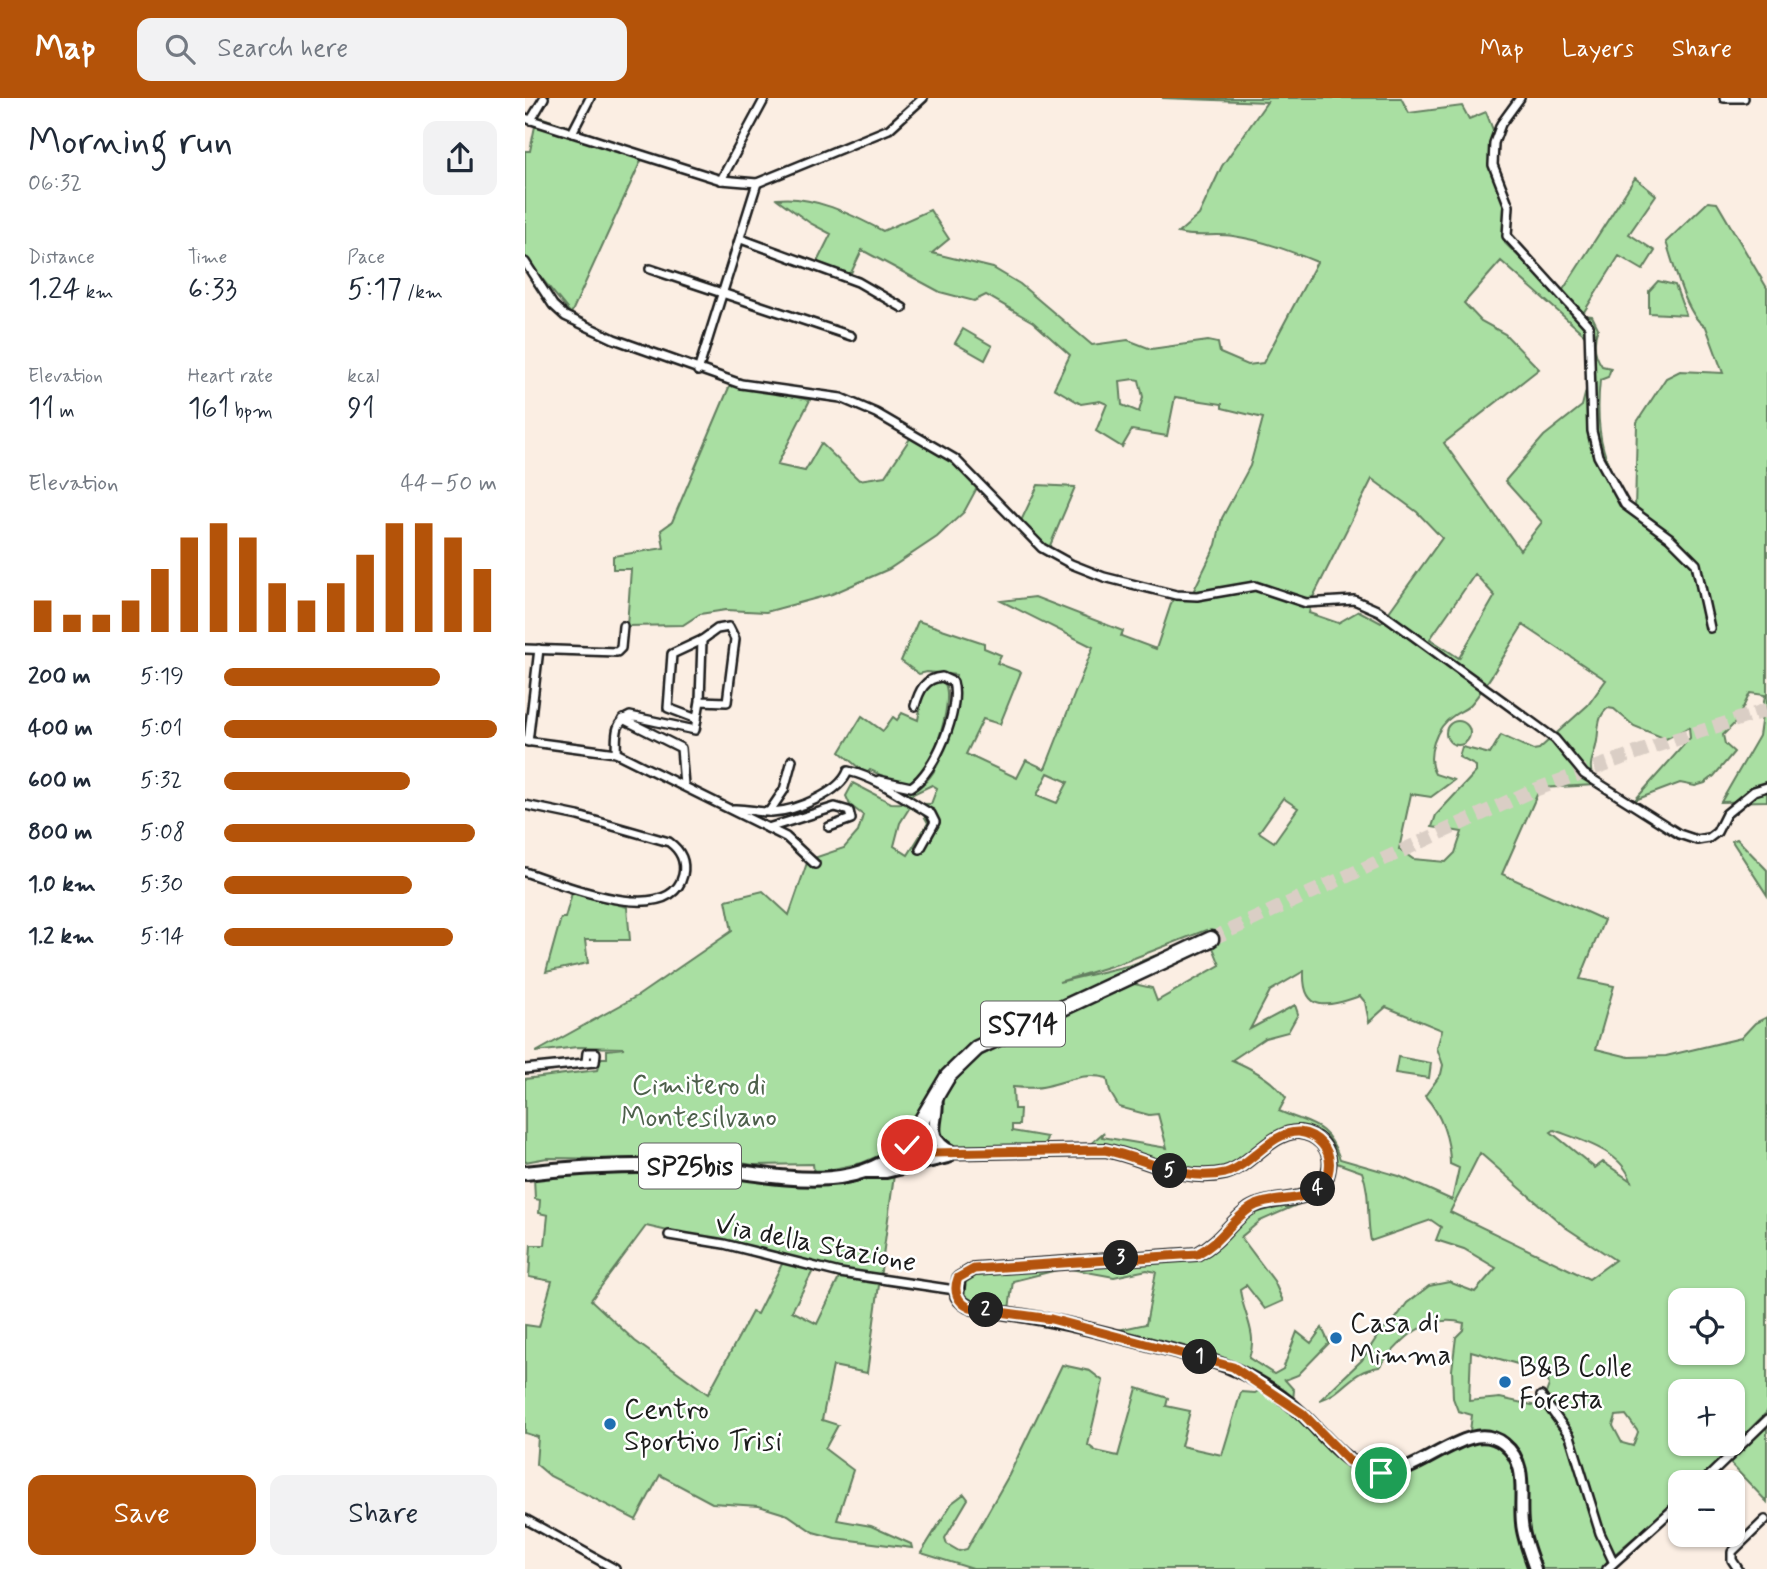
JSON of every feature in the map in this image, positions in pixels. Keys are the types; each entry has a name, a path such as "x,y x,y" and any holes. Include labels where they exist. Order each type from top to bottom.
{"highway":[{"name":"SS714","path":"907,1145 960,1062 984,1043 1211,939"}],"main road":[{"name":"SP25bis","path":"525,1173 680,1166 769,1178 812,1178 854,1172 885,1162 907,1145"}],"street":[{"path":"544,98 528,119 721,180 757,183 889,128 923,98"},
{"path":"572,133 590,98"},
{"path":"721,180 765,98"},
{"path":"1520,98 1501,124 1494,143 1493,165 1509,206 1507,236 1589,326 1592,431 1598,456 1625,505 1670,538 1696,564 1710,628"},
{"path":"1724,98 1744,98"},
{"path":"698,370 757,183"},
{"path":"741,239 858,282 903,308"},
{"path":"525,262 553,305 565,316 614,339 741,384 841,398 876,413 955,459 1042,548 1104,577 1176,595 1197,596 1255,586 1306,603 1354,600 1379,611 1555,739 1584,774 1679,834 1697,840 1709,838 1717,832 1725,814 1754,792 1767,787"},
{"path":"650,268 851,336"},
{"path":"525,649 617,652 621,649 623,626"},
{"path":"697,719 668,708 672,654 702,640 717,629 729,627 735,639 727,702 700,701"},
{"path":"616,753 617,729 623,719 638,716 695,730 700,701 702,640"},
{"path":"539,649 526,741 616,753 786,837 815,864"},
{"path":"729,809 769,812 790,808 832,792 845,780 848,771 911,787 927,774 936,757 954,704 953,682 942,677 927,682 919,693 915,706"},
{"path":"623,719 681,748 684,785"},
{"path":"769,812 784,790 792,760"},
{"path":"872,778 930,814 935,822 920,849"},
{"path":"525,805 578,816 669,842 682,858 682,879 673,892 664,897 627,902 525,872"},
{"path":"768,828 835,807 849,811 851,819 829,827"},
{"path":"525,1069 586,1062"},
{"path":"936,1096 934,1134 948,1155"},
{"name":"SP25bis","path":"907,1145 917,1158 968,1153 1105,1150 1128,1155 1175,1173 1205,1175 1242,1166 1280,1138 1302,1132 1323,1145 1329,1169 1316,1190 1294,1199 1253,1207 1216,1244 1197,1254 974,1269 958,1278 955,1290"},
{"name":"SP25bis","path":"854,1172 886,1172 948,1155"},
{"name":"Via della Stazione","path":"669,1235 724,1244 840,1273 955,1290"},
{"path":"955,1290 960,1301 970,1308 1051,1319 1233,1367 1302,1413 1349,1461 1381,1473 1400,1472 1467,1438 1486,1437 1502,1442 1517,1457 1521,1472 1522,1525 1535,1569"},
{"path":"1541,1396 1570,1436 1600,1533 1613,1561"},
{"path":"1715,1470 1767,1420"},
{"path":"1608,1569 1613,1561 1668,1513"},
{"path":"525,1519 615,1569"},
{"path":"1738,1569 1732,1558 1734,1550 1765,1520"}],"green space":[{"name":"Cimitero di Montesilvano","path":"1162,98 1401,98 1409,113 1462,106 1469,119 1486,112 1498,143 1497,163 1512,204 1505,227 1505,243 1522,260 1534,264 1561,293 1635,178 1656,195 1629,234 1655,251 1643,270 1619,256 1582,315 1592,316 1598,328 1595,338 1597,357 1602,366 1611,368 1608,377 1600,380 1600,434 1609,465 1635,513 1637,422 1666,378 1680,371 1723,373 1706,327 1692,313 1687,302 1666,242 1708,202 1717,203 1767,288 1767,801 1721,802 1759,736 1765,695 1750,693 1736,722 1723,735 1725,744 1734,752 1714,776 1705,783 1695,786 1680,783 1635,800 1690,738 1689,727 1666,739 1634,726 1614,709 1608,708 1600,719 1591,762 1595,785 1540,788 1502,874 1604,920 1580,979 1614,986 1596,1049 1629,1057 1666,1056 1741,1038 1755,1023 1767,1017 1767,1412 1745,1434 1745,1379 1668,1379 1668,1456 1723,1456 1709,1470 1668,1470 1668,1508 1608,1560 1602,1569 973,1569 921,1553 952,1503 964,1494 968,1499 945,1538 947,1544 959,1551 967,1549 1009,1475 1062,1365 1090,1371 1103,1381 1088,1445 1096,1451 1118,1456 1137,1388 1168,1398 1166,1406 1190,1411 1181,1446 1222,1455 1241,1392 1255,1393 1260,1390 1300,1415 1348,1463 1380,1475 1469,1439 1472,1415 1458,1411 1453,1398 1452,1370 1456,1337 1463,1330 1464,1323 1450,1321 1426,1325 1406,1338 1379,1367 1361,1373 1336,1392 1320,1400 1362,1360 1382,1329 1391,1325 1407,1303 1429,1286 1449,1282 1475,1292 1496,1268 1464,1249 1436,1240 1441,1227 1431,1220 1371,1241 1367,1189 1362,1172 1334,1162 1322,1190 1315,1197 1260,1221 1241,1237 1274,1281 1283,1301 1265,1309 1246,1285 1240,1289 1251,1332 1252,1349 1249,1358 1274,1374 1283,1369 1297,1332 1311,1343 1322,1328 1329,1343 1298,1375 1285,1380 1294,1390 1293,1400 1226,1360 1109,1332 1146,1324 1156,1272 1147,1270 1114,1277 1065,1268 1013,1281 1009,1309 972,1304 962,1294 964,1282 975,1276 1197,1256 1248,1212 1317,1191 1333,1162 1304,1130 1235,1165 1202,1172 1086,1148 1104,1132 1102,1137 1167,1148 1158,1114 1149,1115 1119,1107 1110,1092 1107,1078 1098,1076 1039,1088 1013,1087 1014,1109 1020,1109 1019,1125 1012,1125 1012,1131 1047,1137 1045,1144 954,1149 940,1141 940,1117 946,1096 957,1077 974,1059 1130,983 1152,988 1157,1001 1220,965 1206,930 1124,962 1059,982 1131,965 1206,936 994,1031 949,1065 936,1081 907,1135 892,1150 862,1163 814,1173 813,1164 753,1165 685,1154 621,1159 547,1158 525,1162 525,1079 597,1070 601,1058 607,1058 607,1050 624,1048 577,1047 536,1052 639,995 732,931 726,900 763,891 789,915 808,860 844,848 858,832 863,815 850,805 846,796 853,783 891,803 931,804 937,788 932,785 907,797 892,789 914,791 926,782 942,755 950,722 956,675 927,672 919,674 901,661 918,621 984,643 984,648 1001,655 997,663 1021,672 1000,724 983,719 966,754 1017,778 1026,760 1045,769 1093,647 1001,601 1035,597 1123,631 1121,636 1156,649 1175,592 1193,592 1216,545 1222,518 1250,466 1263,418 1222,408 1222,404 1175,397 1167,436 1132,430 1122,447 1096,431 1107,404 1100,401 1081,404 1054,388 1070,355 1033,322 986,295 974,301 940,292 862,250 850,275 817,262 831,234 810,223 777,199 818,203 845,212 883,231 930,210 949,239 932,253 993,268 1020,284 1092,345 1128,340 1151,349 1208,341 1218,343 1220,353 1248,365 1263,363 1317,262 1276,246 1244,238 1178,233 1199,215 1222,166 1267,102","holes":["1501,261 1587,337 1590,375 1582,406 1544,436 1505,481 1542,522 1520,550 1444,443 1539,369 1505,334 1481,321 1464,303","1139,380 1143,397 1139,412 1122,405 1120,381","1372,479 1417,512 1442,538 1381,623 1359,611 1338,623 1309,613 1312,599","1475,574 1495,596 1459,658 1430,639","1523,625 1606,680 1588,705 1539,749 1533,750 1501,735 1490,754 1462,747 1459,757 1476,766 1476,772 1436,815 1432,827 1462,832 1455,853 1446,862 1413,859 1399,849 1411,794 1431,797 1454,780 1435,774 1432,767 1432,751 1437,734 1447,721 1471,704","1048,773 1068,782 1057,803 1037,795","1283,798 1298,808 1274,842 1259,832","910,807 923,814 928,823 908,855 894,846 900,823","1304,971 1307,995 1319,1004 1337,1003 1360,996 1365,1002 1369,1022 1386,1007 1442,1030 1437,1048 1443,1065 1441,1074 1425,1096 1443,1127 1450,1164 1459,1168 1452,1200 1399,1176 1340,1159 1329,1138 1317,1126 1279,1111 1286,1098 1275,1086 1232,1060 1265,1038 1288,1032 1298,1014 1295,1005 1250,1029 1270,991","1554,1130 1576,1138 1610,1154 1619,1162 1631,1181 1603,1162 1595,1168 1551,1132","1480,1153 1565,1227 1615,1260 1589,1279 1450,1212","1471,1351 1546,1372 1549,1385 1541,1407 1500,1398 1469,1401","1626,1415 1638,1432 1633,1446 1622,1443 1613,1426 1616,1416"]},
{"path":"537,116 645,152 571,314 525,258 525,151 530,151"},
{"path":"1658,281 1675,285 1686,315 1649,313 1649,291"},
{"path":"963,329 992,346 985,360 955,343"},
{"path":"730,385 810,400 777,465 805,471 821,443 859,480 885,476 911,437 953,461 978,486 964,512 937,537 889,569 832,594 766,612 726,610 700,614 683,625 627,626 631,569 613,569 613,556 664,548 661,530 672,522"},
{"path":"1038,485 1075,487 1049,548 1020,523"},
{"path":"940,681 945,684 947,693 944,721 926,767 911,783 896,782 870,770 866,774 840,752 862,716 883,731 893,717 897,720 902,713 918,720 924,687"},
{"path":"1458,721 1467,724 1470,733 1467,742 1458,745 1449,742 1446,733 1449,724"},
{"path":"1737,839 1767,870 1767,895 1732,841"},
{"path":"572,893 627,907 630,940 585,940 588,963 546,972 561,918 565,918"},
{"path":"1398,1057 1431,1063 1429,1078 1395,1073"},
{"path":"690,1169 744,1179 810,1185 894,1175 867,1373 833,1366 822,1420 838,1425 825,1449 853,1470 837,1520 871,1526 911,1544 912,1548 835,1538 813,1532 788,1515 759,1506 712,1503 660,1475 636,1520 550,1476 536,1464 538,1437 525,1433 525,1325 539,1327 552,1281 529,1277 531,1245 545,1245 548,1215 539,1213 540,1200 535,1199 534,1177","holes":["646,1226 785,1258 757,1314 752,1312 708,1394 635,1341 591,1300","816,1265 842,1272 817,1324 792,1311"]},
{"path":"1767,1424 1767,1502 1745,1479 1745,1470 1737,1470 1729,1462 1735,1456 1745,1456 1745,1446"}],"tunnel":[{"path":"1211,939 1529,792 1658,745 1767,710"}],"place":[{"name":"Casa di Mimma","path":"1336,1338"},
{"name":"B&B Colle Foresta","path":"1505,1382"},
{"name":"Centro Sportivo Trisi","path":"610,1424"}],"route":[{"path":"907,1145 931,1153 1105,1150 1128,1155 1175,1173 1205,1175 1224,1173 1242,1166 1287,1134 1302,1132 1318,1139 1329,1159 1329,1169 1322,1185 1294,1199 1263,1203 1247,1210 1216,1244 1197,1254 974,1269 958,1278 955,1290 960,1301 970,1308 1051,1319 1233,1367 1302,1413 1349,1461 1381,1473"}]}
